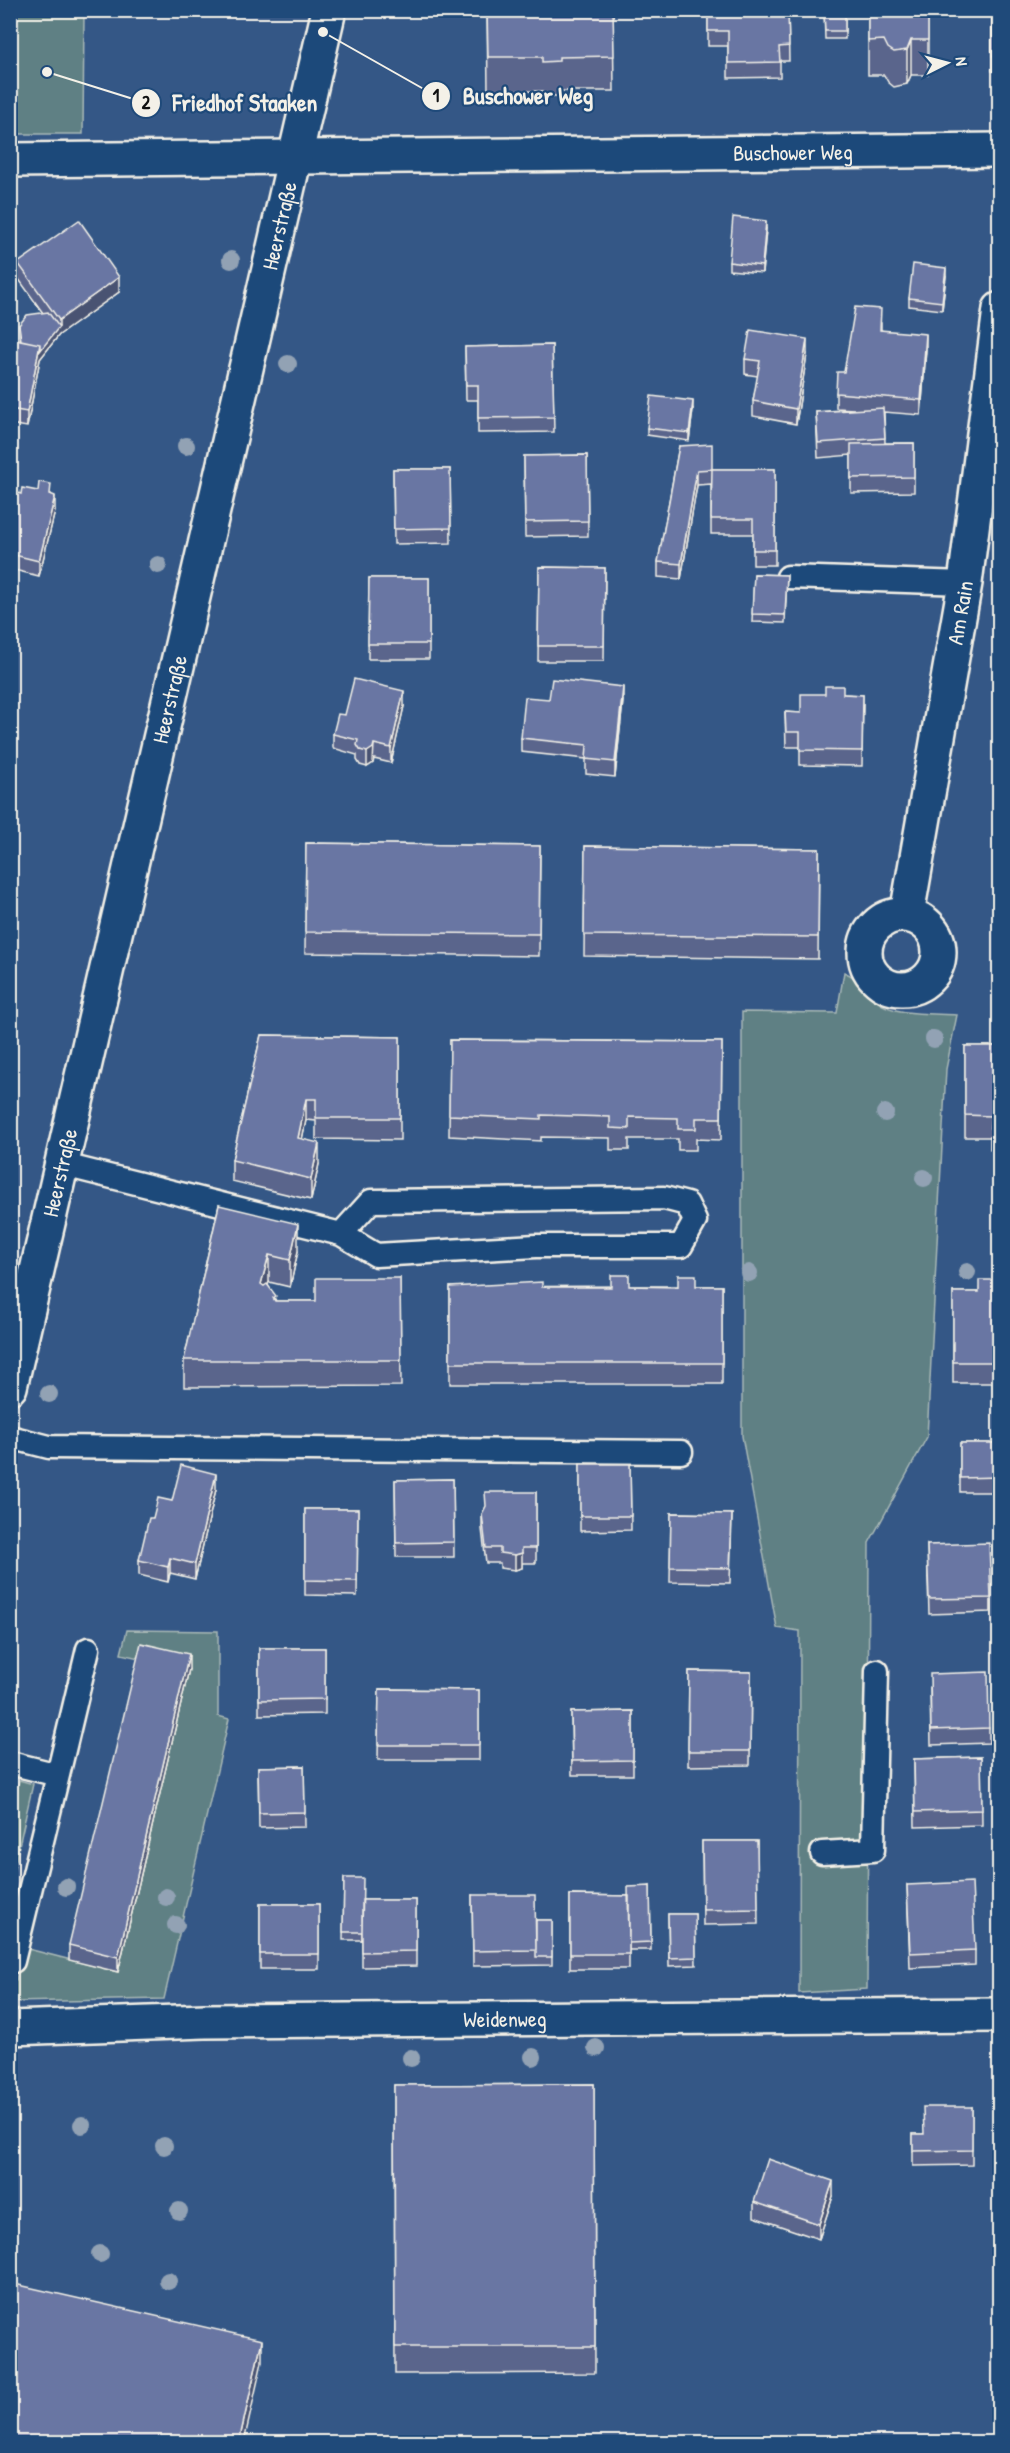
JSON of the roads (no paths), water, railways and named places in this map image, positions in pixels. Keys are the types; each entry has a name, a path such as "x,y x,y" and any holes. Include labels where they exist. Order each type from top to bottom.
{"street":[{"name":"Heerstraße","path":"10,1386 329,10"},
{"name":"Buschower Weg","path":"10,160 999,150"},
{"name":"Am Rain","path":"907,914 965,582 999,309"},
{"name":"Weidenweg","path":"10,2028 196,2021 999,2015"}],"lane":[{"path":"788,578 965,582"},
{"path":"60,1164 341,1234 376,1255 536,1246 681,1246 695,1221 687,1204 664,1198 418,1199 371,1201 341,1234"},
{"path":"10,1437 49,1447 681,1452"},
{"path":"13,1961 88,1649"},
{"path":"822,1853 873,1851 877,1671"},
{"path":"10,1762 58,1775"}],"place":[{"name":"Buschower Weg","path":"323,32"},
{"name":"Friedhof Staaken","path":"47,72"}]}
